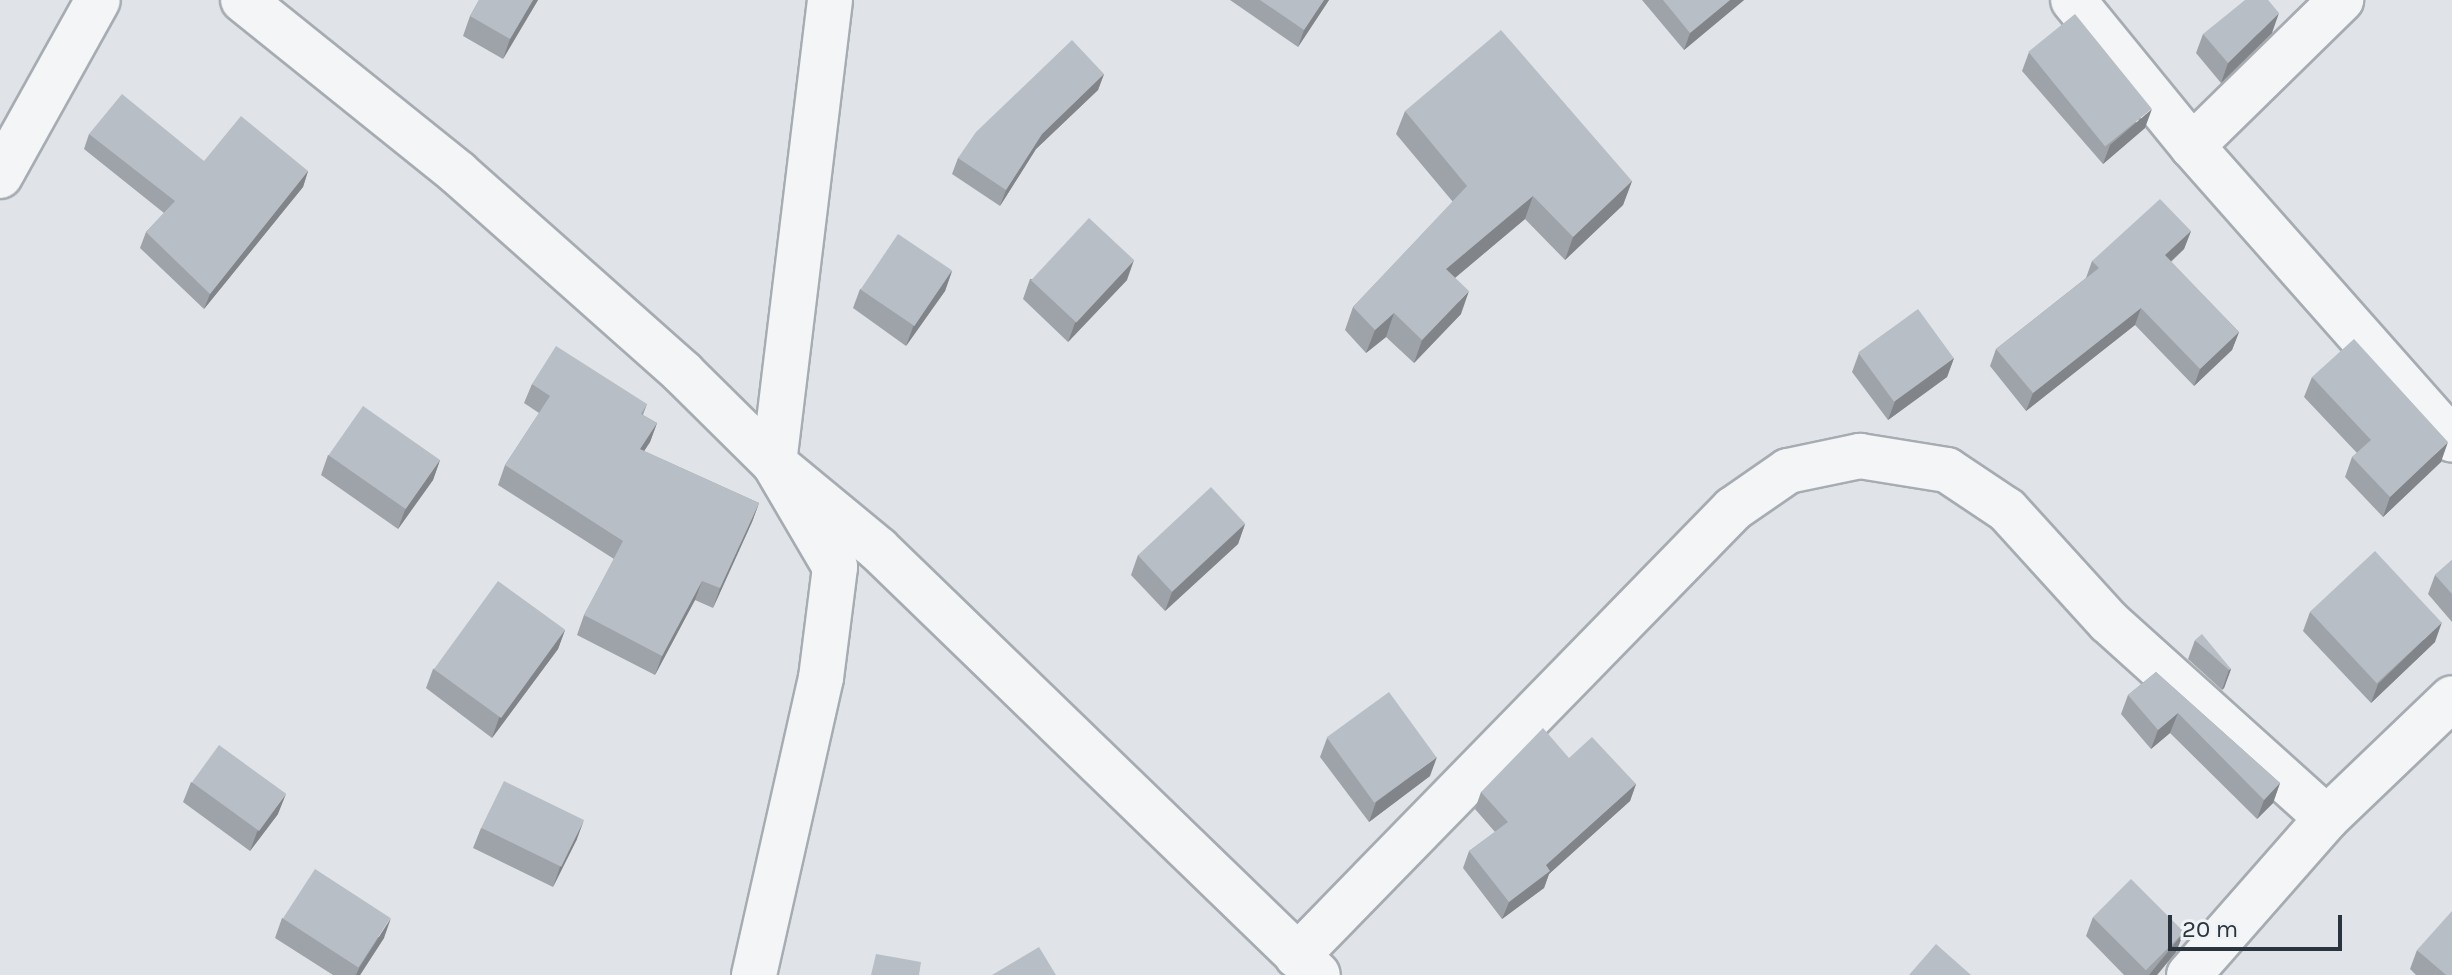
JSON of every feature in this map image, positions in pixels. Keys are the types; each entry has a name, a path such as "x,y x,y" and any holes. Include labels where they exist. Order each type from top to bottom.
{"street":[{"path":"0,176 98,0"},
{"path":"243,0 458,173 683,373 774,463 878,549 1307,966 1733,509 1788,471 1860,456 1947,470 2007,510 2109,622 2327,818"},
{"path":"754,975 821,678 835,567 774,463 830,0"},
{"path":"2073,0 2192,146 2452,440"},
{"path":"2192,146 2341,0"},
{"path":"2189,975 2327,818 2452,698"}],"building":[{"path":"479,0 533,0 510,39 470,16"},
{"path":"1260,0 1324,0 1304,30"},
{"path":"1663,0 1730,0 1690,33"},
{"path":"2245,0 2268,0 2279,13 2228,63 2203,34"},
{"path":"2075,14 2152,109 2105,147 2028,52"},
{"path":"1501,30 1632,181 1573,237 1533,196 1446,269 1469,291 1422,340 1394,313 1375,330 1353,307 1467,186 1405,111"},
{"path":"1072,40 1104,74 1042,134 1006,190 958,158 976,132"},
{"path":"122,94 204,161 241,116 308,171 210,294 146,232 175,201 89,134"},
{"path":"2160,199 2191,231 2165,255 2239,332 2200,369 2141,308 2033,393 1996,349 2099,268 2092,261"},
{"path":"1089,218 1134,260 1076,322 1031,280"},
{"path":"898,234 952,270 914,326 861,290"},
{"path":"1918,309 1954,358 1894,402 1858,352"},
{"path":"2354,339 2448,442 2390,497 2352,457 2371,440 2312,377"},
{"path":"556,346 647,404 641,414 657,423 640,449 759,503 720,588 702,581 662,656 584,615 623,541 505,465 550,396 532,384"},
{"path":"363,406 440,460 406,509 329,455"},
{"path":"1211,487 1245,524 1172,592 1138,555"},
{"path":"2375,551 2442,623 2377,683 2310,612"},
{"path":"2452,560 2452,594 2435,575"},
{"path":"498,581 565,630 501,718 434,669"},
{"path":"2202,634 2231,669 2195,640"},
{"path":"2156,672 2280,783 2264,800 2178,713 2158,730 2128,695"},
{"path":"1389,692 1437,758 1374,803 1327,737"},
{"path":"1543,728 1569,758 1592,737 1636,784 1546,865 1550,871 1509,902 1469,851 1508,822 1481,792"},
{"path":"219,745 286,794 259,831 192,782"},
{"path":"504,781 584,820 561,867 481,828"},
{"path":"315,869 390,918 358,967 283,918"},
{"path":"2131,879 2184,932 2146,970 2093,917"},
{"path":"2452,911 2452,975 2446,975 2417,950"},
{"path":"1936,944 1971,975 1909,975"},
{"path":"1039,947 1056,975 992,975"},
{"path":"876,954 921,962 919,975 871,975"}]}
